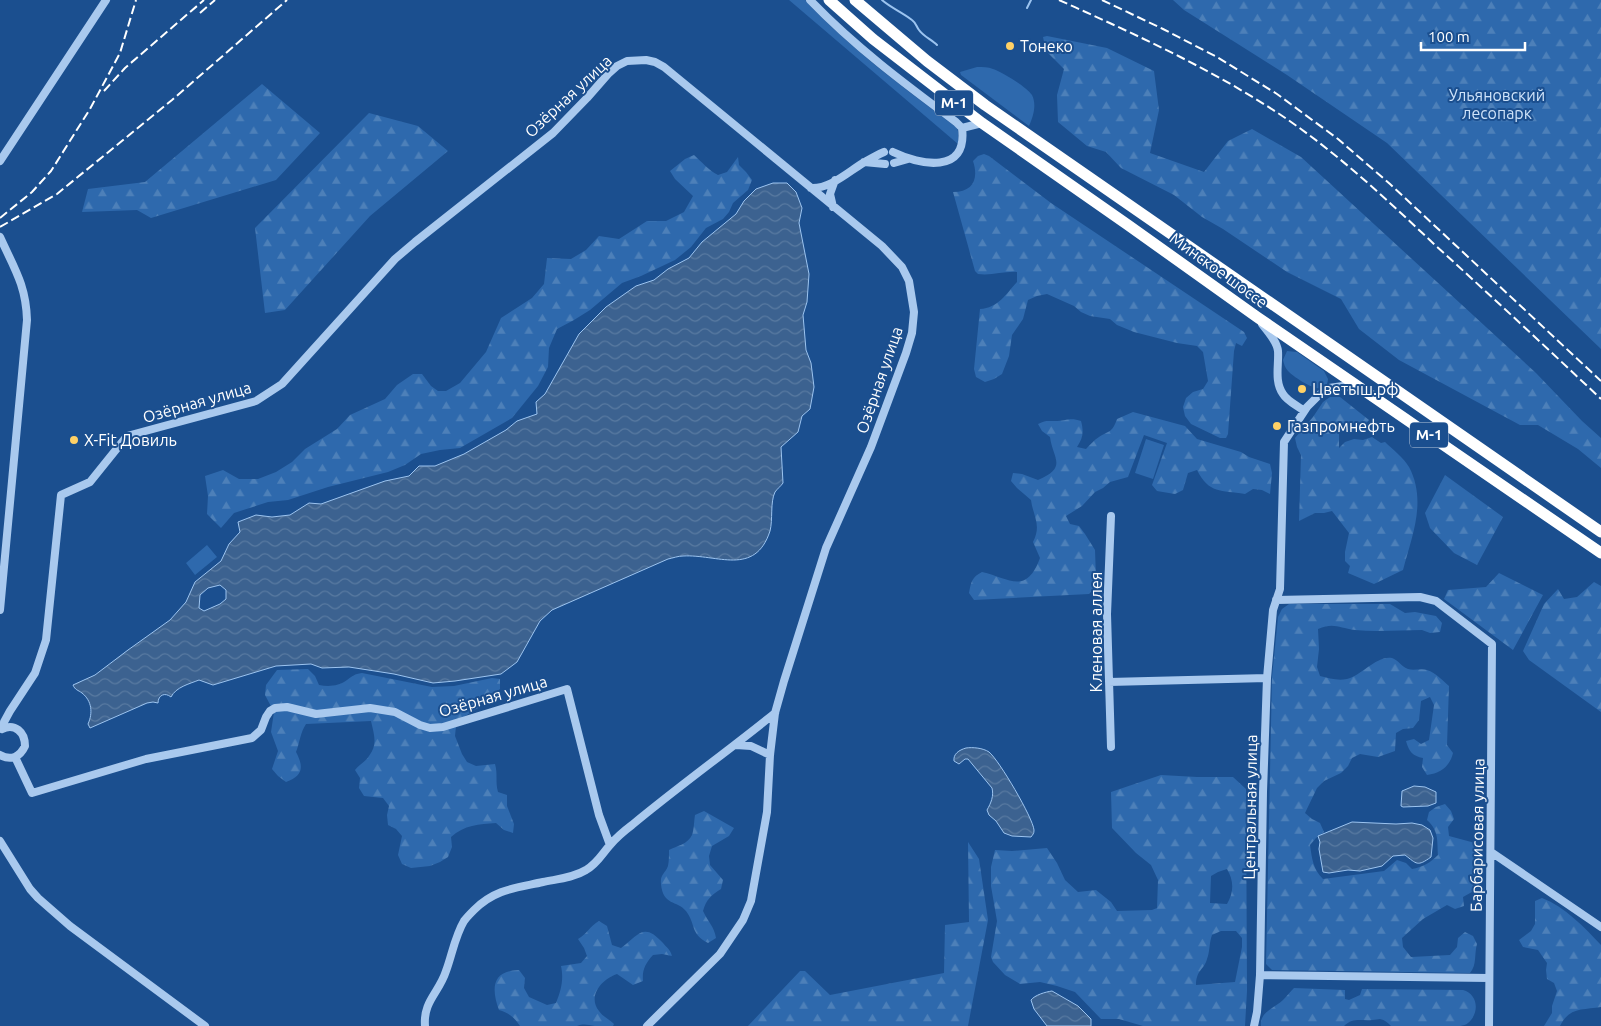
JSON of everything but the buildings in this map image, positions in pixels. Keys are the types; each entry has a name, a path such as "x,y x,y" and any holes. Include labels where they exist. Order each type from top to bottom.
{"highway":[{"name":"Минское шоссе","path":"829,0 873,39 982,123 1257,316 1601,553"},
{"name":"Минское шоссе","path":"855,0 927,61 985,104 1601,532"}],"street":[{"path":"0,161 106,0"},
{"path":"810,0 869,54 962,128 961,148 948,161 939,163 921,162 908,159 893,152"},
{"name":"Озёрная улица","path":"14,727 2,729 10,711 35,674 46,640 61,496 90,482 128,436 256,401 282,384 395,259 553,133 608,74 627,61 646,60 656,62 882,246 902,267 909,281 914,312 912,333 906,353 871,447 826,548 775,713 770,755 767,812 750,901 744,920 720,954 647,1026"},
{"path":"962,128 982,123"},
{"path":"811,188 817,189 884,152"},
{"path":"894,163 908,159"},
{"path":"864,162 885,164"},
{"path":"833,207 830,194 835,180"},
{"path":"0,237 21,281 27,306 27,320 0,610"},
{"path":"1257,316 1272,337 1277,348 1276,364 1280,389 1285,397 1304,411 1320,394 1329,388 1343,386 1367,392"},
{"name":"Центральная улица","path":"1254,1026 1260,976 1267,678 1273,610 1280,589 1283,448 1284,442 1304,411"},
{"name":"Кленовая аллея","path":"1111,516 1107,614 1111,747"},
{"name":"Барбарисовая улица","path":"1276,600 1429,599 1436,601 1492,644 1489,1026"},
{"path":"1110,682 1267,678"},
{"name":"Озёрная улица","path":"15,757 32,793 146,759 252,738 261,730 266,717 275,708 287,707 316,714 370,708 395,712 430,728 443,727 567,689 599,815 610,845"},
{"path":"0,755 10,758 15,757 23,751 25,746 23,734 14,727 10,711"},
{"path":"425,1026 424,1015 428,1004 446,973 458,934 465,920 478,906 490,896 504,890 574,876 587,870 623,833 775,713"},
{"path":"736,745 751,746 770,755"},
{"path":"0,841 38,898 70,926 205,1026"},
{"path":"1491,852 1601,927"},
{"path":"1260,976 1489,978"}],"green space":[{"path":"789,0 805,0 858,51 956,127 958,131 958,144"},
{"name":"Ульяновский лесопарк","path":"1173,0 1601,0 1601,349 1387,143 1287,75 1184,10"},
{"path":"1047,36 1107,48 1154,71 1159,110 1150,153 1204,172 1228,141 1252,129 1301,157 1536,373 1601,438 1601,468 1578,449 1538,425 1520,425 1399,360 1359,329 1341,299 1287,272 1202,217 1174,195 1121,168 1106,152 1087,146 1058,122 1057,95 1064,69 1046,51 1043,37"},
{"path":"977,67 987,67 997,71 1014,80 1032,95 1034,107 1029,126 961,75 960,72"},
{"path":"262,84 320,133 276,180 151,218 137,210 82,212 88,189 145,182"},
{"path":"369,113 418,126 448,151 370,216 285,310 265,313 255,228"},
{"path":"984,154 1051,203 1244,332 1247,338 1242,346 1236,343 1234,351 1228,434 1226,438 1220,438 1191,424 1185,416 1183,407 1186,398 1193,392 1203,389 1208,381 1203,352 1197,346 1134,332 1117,325 1110,319 1090,316 1074,306 1047,294 1028,300 1023,319 1012,335 1009,356 1002,374 985,382 976,377 974,369 980,309 997,303 1017,282 1017,272 978,274 975,271 953,192 970,187 975,179 973,161 978,156"},
{"path":"694,155 718,175 727,172 738,157 739,165 752,180 748,190 733,203 723,219 706,228 691,247 675,260 622,283 590,310 557,329 549,348 548,367 538,386 512,418 460,448 421,454 405,465 388,472 328,487 288,500 268,502 234,513 221,528 207,514 208,496 205,476 223,470 239,479 258,479 276,472 292,462 305,449 337,429 350,415 385,399 397,385 413,374 422,374 431,386 438,391 446,391 460,383 486,352 501,318 532,298 544,284 547,258 571,259 586,250 599,236 619,239 647,221 666,221 684,212 693,196 675,179 670,171 685,159"},
{"path":"1287,351 1297,352 1324,371 1328,379 1326,385 1322,388 1310,386 1286,369 1283,360"},
{"path":"1330,397 1340,397 1369,420 1364,426 1346,426 1339,431 1339,448 1345,442 1354,439 1363,440 1372,437 1381,443 1385,442 1407,464 1414,480 1417,493 1416,518 1403,570 1374,584 1348,573 1350,566 1345,561 1345,552 1349,533 1332,511 1315,513 1299,521 1301,455 1295,438 1323,402"},
{"path":"1133,412 1185,426 1197,439 1241,452 1249,457 1270,464 1272,473 1270,494 1262,490 1253,489 1245,494 1216,490 1206,483 1197,470 1188,473 1183,490 1175,494 1157,491 1152,485 1167,443 1144,435 1128,477 1110,482 1095,492 1082,506 1066,516 1070,524 1079,526 1095,550 1095,587 1089,594 974,600 969,593 970,586 972,580 982,572 1016,582 1023,581 1035,570 1040,558 1033,542 1036,536 1037,525 1031,500 1011,481 1013,473 1038,480 1053,471 1056,466 1050,437 1042,431 1038,424 1046,421 1071,419 1081,421 1082,435 1077,447 1086,449 1097,438 1112,429 1117,419"},
{"path":"1146,439 1164,445 1153,479 1135,473"},
{"path":"1445,475 1503,517 1477,565 1454,553 1430,528 1425,513"},
{"path":"207,545 217,557 195,575 186,563"},
{"path":"1499,573 1543,595 1513,650 1444,599 1448,590 1486,587"},
{"path":"1594,582 1601,586 1601,712 1529,660 1523,651 1544,604 1558,589 1564,599 1577,597"},
{"path":"1289,604 1390,604 1405,613 1415,612 1436,616 1442,623 1440,632 1430,633 1422,630 1355,630 1333,626 1318,629 1319,649 1317,667 1320,676 1347,679 1381,660 1392,658 1408,669 1425,669 1430,671 1449,686 1447,745 1453,753 1450,762 1444,768 1437,773 1427,775 1422,767 1423,758 1412,753 1407,745 1406,741 1414,739 1421,744 1429,740 1434,705 1430,697 1421,701 1419,720 1413,728 1403,729 1396,733 1395,751 1378,757 1360,754 1352,758 1348,766 1341,773 1324,781 1317,788 1305,813 1320,823 1324,832 1310,845 1315,868 1323,879 1384,871 1397,860 1406,863 1412,869 1423,866 1438,855 1434,828 1427,820 1429,812 1445,804 1451,811 1454,819 1448,827 1449,836 1475,843 1480,860 1479,888 1463,897 1464,906 1455,909 1447,905 1423,919 1402,938 1403,947 1411,957 1450,955 1457,947 1458,938 1465,932 1473,936 1477,944 1474,963 1470,973 1272,970 1266,964 1272,677 1278,617 1282,609"},
{"path":"308,669 315,676 319,685 326,686 341,684 354,675 362,673 432,687 454,686 492,678 500,679 500,689 484,700 478,708 462,718 456,726 455,736 467,762 476,766 495,764 498,792 507,795 507,806 514,824 513,833 504,830 496,823 472,826 461,830 451,837 452,847 448,857 440,862 430,866 411,868 402,864 398,855 402,836 396,829 388,825 387,815 389,806 383,798 364,796 359,788 360,778 355,770 374,748 371,721 306,724 296,752 301,767 299,774 286,782 278,776 272,769 278,751 271,732 274,712 265,695 266,685 277,670"},
{"path":"1161,775 1233,777 1246,789 1247,991 1245,1026 1143,1026 1119,1019 1101,1019 1075,992 1040,982 1020,984 1005,975 993,962 991,957 997,921 991,886 991,867 995,850 1012,851 1047,848 1065,880 1078,892 1096,890 1111,902 1117,911 1152,910 1157,908 1158,880 1151,865 1136,853 1112,828 1111,792","holes":["1227,869 1232,886 1229,900 1227,904 1210,903 1211,876","1221,931 1236,931 1242,938 1235,982 1196,985 1197,976 1207,959 1212,935"]},
{"path":"704,811 734,828 729,836 712,846 709,856 710,865 723,880 721,889 709,898 703,911 716,938 708,943 698,936 686,911 664,896 661,881 668,866 669,850 685,843 690,838 695,815"},
{"path":"968,842 979,859 988,920 968,1026 748,1026 800,971 805,971 830,995 944,973 945,925 969,922"},
{"path":"1542,898 1566,912 1601,945 1601,1007 1572,1012 1560,1026 1544,1026 1552,1013 1552,1006 1557,991 1554,983 1547,979 1547,963 1538,950 1523,947 1519,940 1531,931 1535,924 1535,901"},
{"path":"599,921 607,926 612,945 621,948 637,935 646,932 656,937 672,956 653,955 645,967 643,981 633,985 617,974 611,976 602,984 595,994 596,1005 602,1015 614,1024 613,1026 584,1024 577,1026 520,1026 506,1012 499,1010 495,995 496,982 499,977 510,971 519,970 525,978 524,988 529,997 547,1005 556,1003 562,985 561,966 581,963 587,956 578,939"},
{"path":"1294,988 1345,990 1345,999 1349,1000 1360,995 1362,989 1463,990 1472,995 1476,1009 1472,1019 1465,1025 1460,1026 1391,1026 1380,1019 1354,1020 1344,1026 1261,1026 1262,1017 1283,1000"}],"water":[{"path":"773,183 787,183 796,192 802,208 799,223 809,274 807,302 803,315 806,350 811,363 814,387 810,409 802,416 798,432 781,447 783,483 773,496 770,531 763,545 755,554 745,559 734,560 696,556 668,559 552,610 540,621 517,662 501,674 433,683 394,674 349,667 322,668 311,664 276,666 213,685 199,680 187,684 179,688 171,697 162,695 158,703 147,703 90,728 88,724 91,716 90,703 73,685 95,675 170,620 186,602 195,582 221,561 229,544 240,532 238,522 256,515 272,517 290,515 309,503 321,504 385,481 409,476 419,466 435,466 464,454 506,430 517,421 537,414 536,402 545,394 579,334 606,307 636,286 654,280 668,269 689,258 702,242 736,214 744,201 756,189","holes":["220,585 226,590 226,599 220,604 204,611 199,608 200,595 208,588"]},
{"path":"966,748 984,750 994,757 1028,814 1034,830 1031,837 1012,836 1004,833 996,821 989,815 987,810 992,799 992,788 968,759 959,764 954,761 954,756"},
{"path":"1414,786 1425,787 1436,792 1436,803 1428,806 1401,806 1402,791"},
{"path":"1352,822 1412,823 1422,825 1430,830 1433,838 1431,857 1417,863 1405,855 1393,856 1382,866 1360,871 1323,872 1318,836"},
{"path":"1052,991 1078,1006 1091,1019 1091,1026 1047,1026 1034,1009 1031,1000 1040,994"}],"waterway":[{"path":"882,0 912,20 921,32 937,45"},
{"path":"1027,8 1031,0"}],"railway":[{"path":"0,218 32,192 51,171 90,109 120,53 136,0"},
{"path":"104,91 125,68 204,0"},
{"path":"200,13 215,0"},
{"path":"0,227 57,194 172,100 287,0"},
{"path":"1059,0 1217,76 1267,106 1312,137 1375,189 1601,399"},
{"path":"1102,0 1217,57 1277,94 1338,139 1390,184 1601,381"}],"place":[{"name":"Тонеко","path":"1010,46"},
{"name":"Цветыш.рф","path":"1302,389"},
{"name":"Газпромнефть","path":"1277,426"},
{"name":"X-Fit Довиль","path":"74,440"}]}
